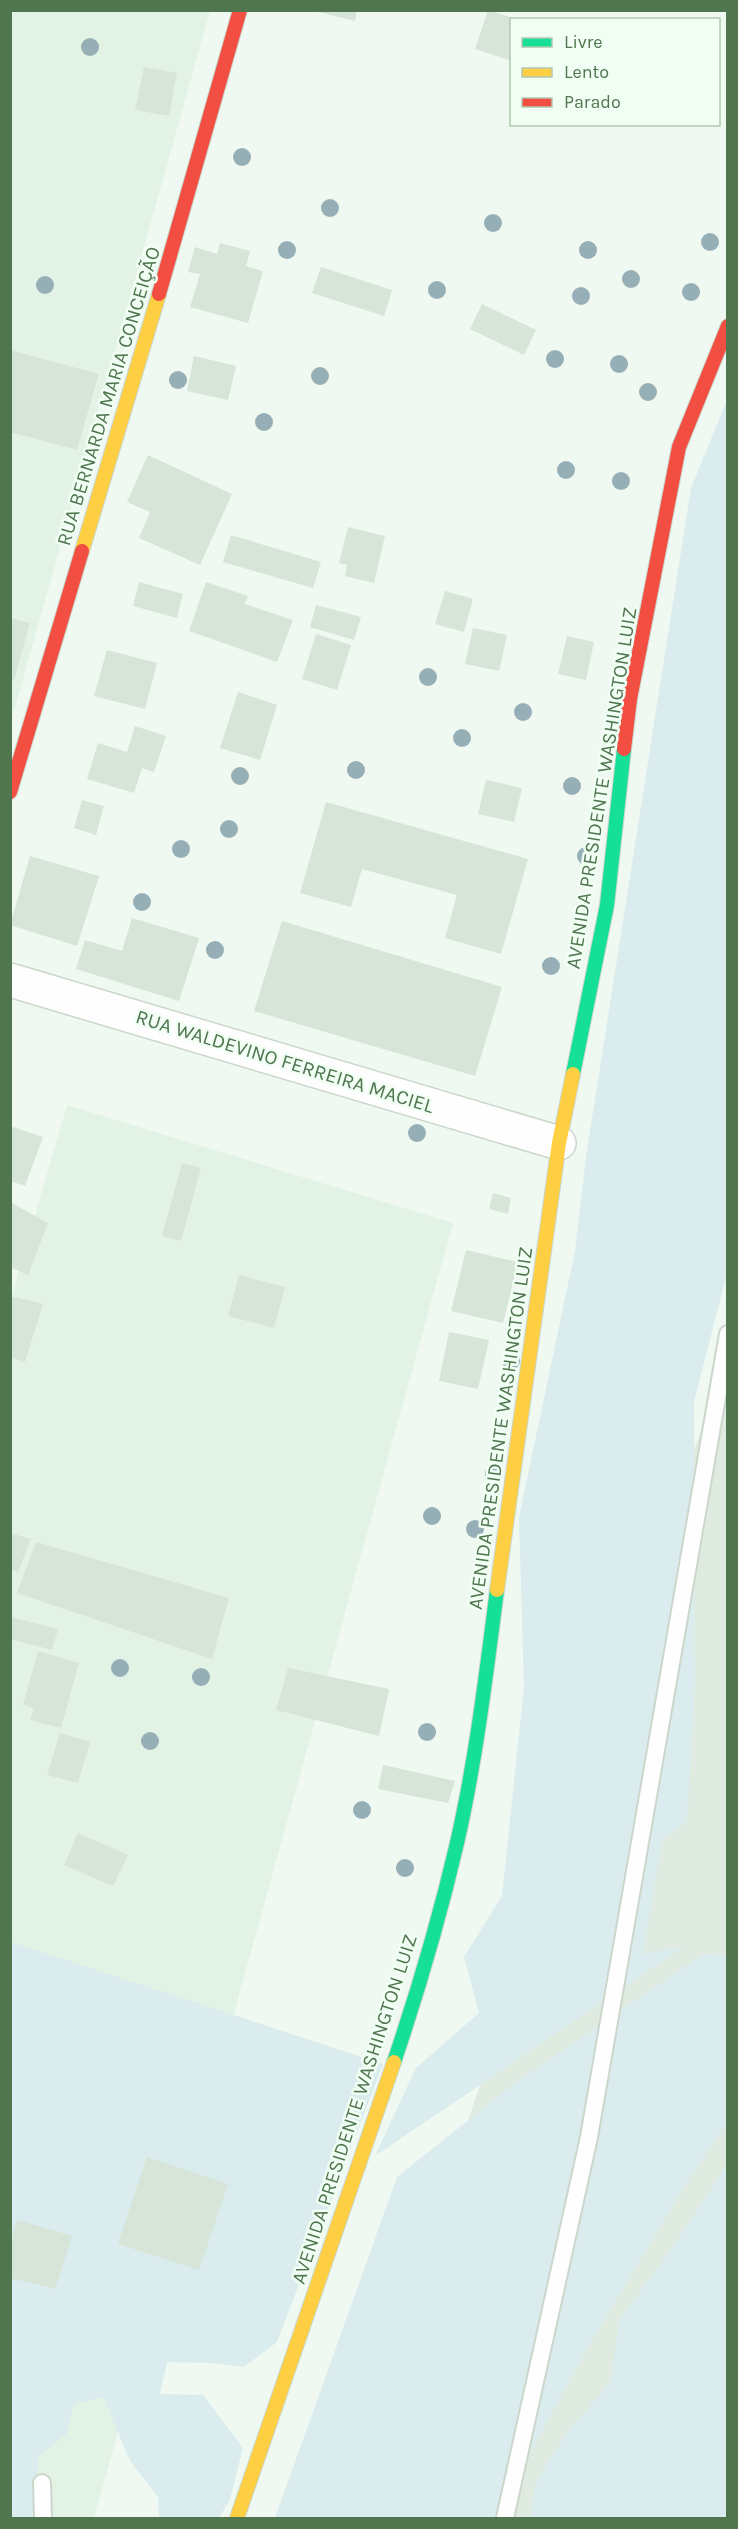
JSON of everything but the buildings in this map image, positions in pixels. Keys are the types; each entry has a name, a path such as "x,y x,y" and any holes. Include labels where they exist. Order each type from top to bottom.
{"street":[{"name":"RUA BERNARDA MARIA CONCEIÇÃO","path":"10,792 164,277 240,10"},
{"name":"AVENIDA PRESIDENTE WASHINGTON LUIZ","path":"237,2518 409,2017 457,1843 479,1723 559,1143 607,905 630,699 679,447 728,326"},
{"name":"RUA WALDEVINO FERREIRA MACIEL","path":"10,980 559,1143"}],"lane":[{"path":"506,2518 589,2138 728,1334"},
{"path":"42,2483 43,2518"}],"shaded area":[{"path":"11,11 210,11 11,722"},
{"path":"727,400 727,1273 694,1402 695,1689 687,1822 662,1840 643,1954 685,1946 375,2156 416,2068 479,2013 464,1957 502,1896 524,1687 519,1517 575,1251 586,1157 691,488"},
{"path":"67,1105 453,1223 94,2518 11,2518 10,1303"},
{"path":"727,1353 727,2518 334,2518"},
{"path":"11,1942 383,2064 277,2342 244,2367 212,2363 167,2362 160,2394 203,2395 243,2448 230,2499 219,2518 159,2518 158,2497 130,2461 103,2397 74,2404 66,2435 38,2456 37,2518 11,2518"},
{"path":"703,1954 727,1956 727,2123 681,2192 580,2361 496,2518 275,2518 397,2177 515,2083"},
{"path":"727,2165 727,2518 530,2518 536,2482 567,2432 611,2382 619,2320 675,2244"}],"traffic: fast":[{"path":"573,1074 607,905 624,749"},
{"path":"394,2062 428,1953 464,1812 485,1686 497,1590"}],"traffic: slow":[{"path":"82,551 159,294"},
{"path":"497,1590 559,1143 573,1074"},
{"path":"237,2518 394,2062"}],"traffic: jam":[{"path":"159,294 240,10"},
{"path":"624,749 630,699 679,447 728,326"},
{"path":"10,792 82,551"}]}
